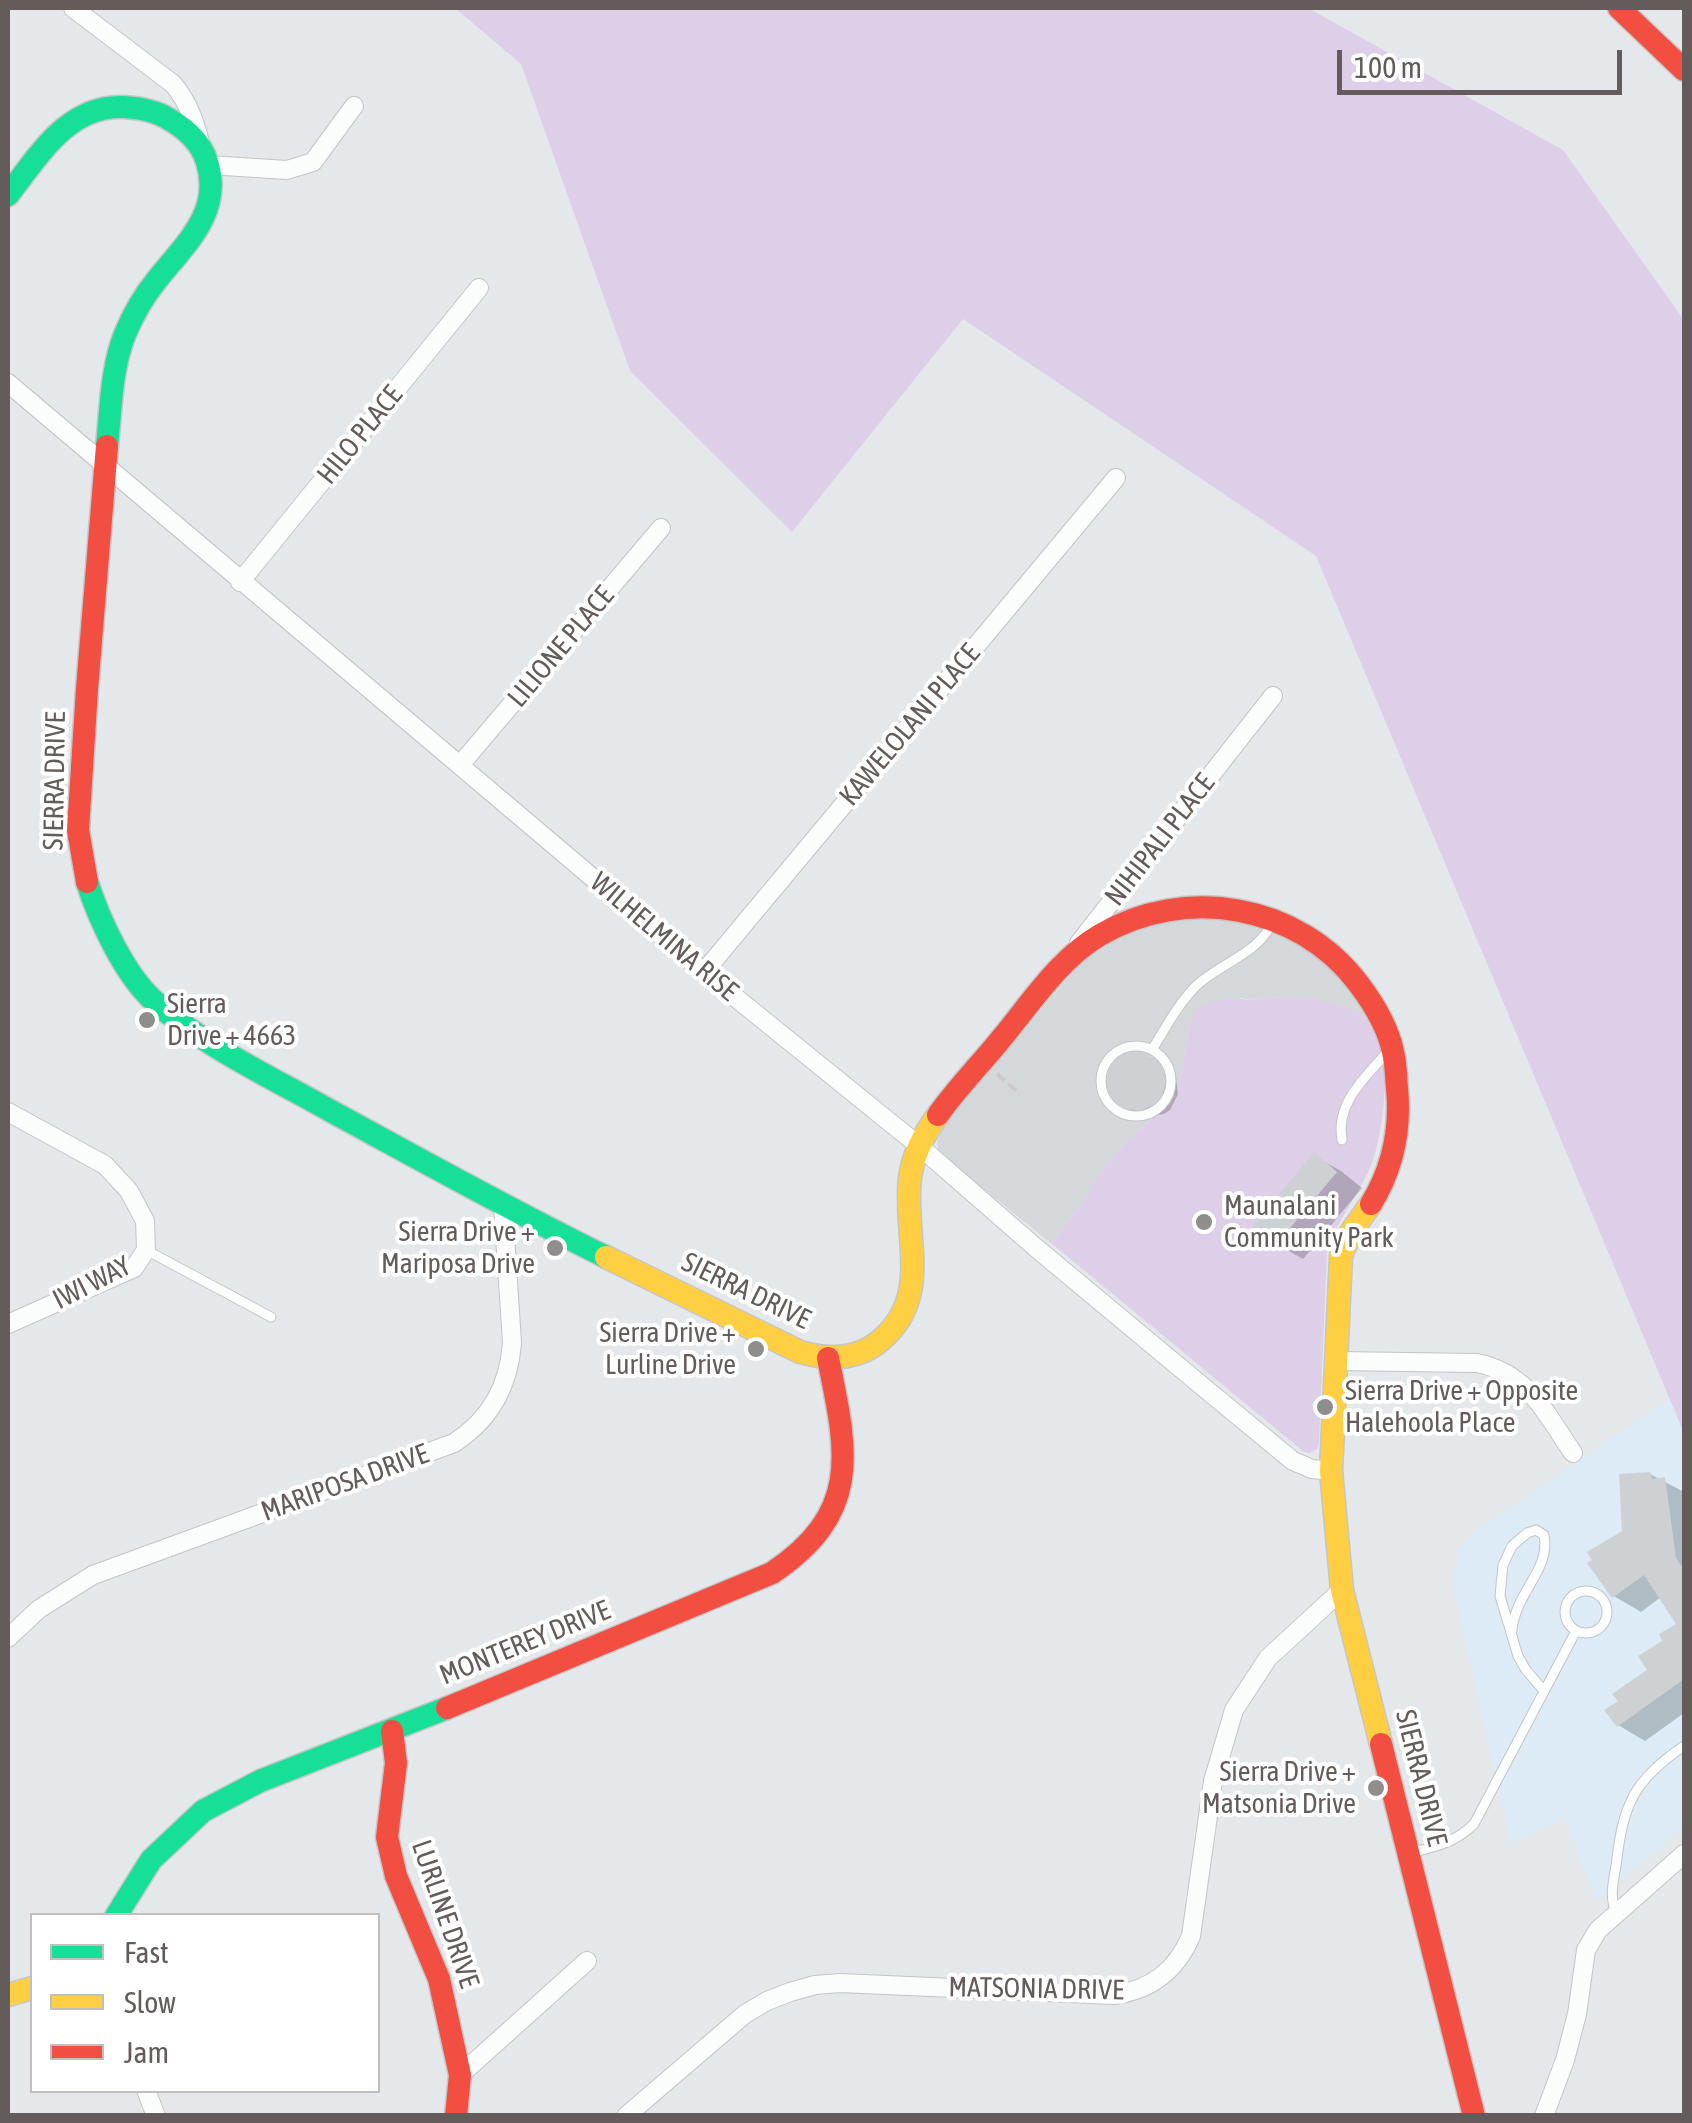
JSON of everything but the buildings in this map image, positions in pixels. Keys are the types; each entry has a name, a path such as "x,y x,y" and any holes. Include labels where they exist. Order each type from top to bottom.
{"street":[{"path":"73,8 173,84 192,115 206,160"},
{"path":"1619,8 1684,70"},
{"path":"8,195 72,122 108,106 137,107 173,119 187,130 206,160"},
{"path":"206,160 287,170 312,162 354,106"},
{"name":"SIERRA DRIVE","path":"206,160 211,196 202,226 152,286 128,325 115,367 78,830 84,873 96,913 118,954 151,998 205,1041 503,1206 800,1352 828,1358 870,1348 892,1330 907,1306 912,1280 910,1179 918,1146 932,1121 1080,950 1109,930 1164,908 1236,907 1302,931 1322,944 1356,977 1381,1017 1392,1046 1399,1084 1397,1131 1385,1176 1342,1247 1331,1471 1342,1590 1474,2116"},
{"name":"HILO PLACE","path":"240,582 479,288"},
{"name":"WILHELMINA RISE","path":"8,383 704,972 1293,1460 1312,1469 1331,1471"},
{"name":"KAWELOLANI PLACE","path":"704,972 1116,478"},
{"name":"LILIONE PLACE","path":"460,765 661,528"},
{"name":"NIHIPALI PLACE","path":"1047,984 1273,696"},
{"name":"IWI WAY","path":"8,1112 105,1164 129,1191 145,1221 146,1250 134,1268 8,1324"},
{"name":"MARIPOSA DRIVE","path":"8,1638 39,1609 93,1575 454,1443 469,1434 501,1393 511,1360 503,1206"},
{"name":"MONTEREY DRIVE","path":"118,1913 151,1860 203,1811 260,1781 392,1731 772,1573 801,1554 832,1512 844,1475 844,1436 828,1358"},
{"path":"1337,1360 1478,1363 1504,1371 1525,1386 1573,1453"},
{"name":"MATSONIA DRIVE","path":"626,2116 746,2014 767,2001 815,1985 852,1983 1114,1996 1139,1990 1161,1978 1179,1959 1190,1936 1213,1781 1234,1710 1268,1658 1342,1590"},
{"name":"LURLINE DRIVE","path":"392,1731 396,1763 387,1837 396,1876 439,1979 460,2075 456,2116"},
{"path":"1544,2116 1577,2014 1586,1950 1598,1930 1684,1854"},
{"path":"460,2075 586,1961"}],"lane":[{"path":"1152,1050 1185,998 1209,975 1260,942 1274,918"},
{"path":"1131,1046 1152,1050 1168,1065 1171,1087 1167,1097 1152,1112 1130,1116 1120,1112 1105,1097 1105,1065 1112,1056 1131,1046"},
{"path":"1342,1140 1340,1120 1347,1101 1392,1046"},
{"path":"146,1250 271,1316"},
{"path":"1512,1630 1500,1596 1503,1565 1512,1546 1526,1533 1536,1530 1545,1538 1545,1553 1516,1608 1512,1641 1534,1682 1544,1691"},
{"path":"1582,1591 1596,1593 1608,1612 1603,1625 1590,1633 1576,1631 1566,1620 1570,1599 1582,1591"},
{"path":"1409,1853 1446,1844 1474,1824 1576,1631"},
{"path":"1618,1914 1612,1893 1620,1833 1628,1807 1647,1776 1684,1746"}],"path":[{"path":"993,1071 1020,1094"}],"shaded area":[{"path":"455,8 1308,8 1563,150 1684,320 1684,1433 1316,556 963,319 792,532 630,371 521,64"},
{"path":"1200,915 1242,919 1301,943 1334,970 1371,1023 1358,1013 1333,1005 1281,997 1240,998 1190,1027 1178,1091 1171,1102 1122,1146 1051,1243 941,1155 937,1134 1085,960 1120,936 1159,921"},
{"name":"Maunalani Community Park","path":"1281,997 1327,1002 1360,1014 1376,1033 1384,1069 1383,1111 1372,1163 1327,1251 1319,1442 1317,1449 1309,1453 1051,1243 1122,1146 1178,1091 1190,1027 1202,1005 1228,998"},
{"path":"1669,1399 1684,1433 1684,1827 1597,1900 1564,1819 1511,1844 1454,1590 1454,1566 1462,1545 1476,1531"}],"traffic: fast":[{"path":"8,195 56,136 86,114 104,108 135,108 162,115 186,131 207,162 211,180 205,213 189,241 147,293 120,347 107,446"},
{"path":"87,882 106,929 133,976 154,1001 194,1033 432,1166 606,1257"},
{"path":"118,1913 151,1860 203,1811 260,1781 447,1708"}],"traffic: slow":[{"path":"606,1257 800,1352 832,1357 863,1351 897,1323 906,1304 912,1264 910,1178 920,1145 938,1115"},
{"path":"1371,1204 1351,1232 1341,1256 1331,1471 1342,1590 1381,1744"},
{"path":"8,1995 30,1989"}],"traffic: jam":[{"path":"1619,8 1684,70"},
{"path":"87,882 78,830 107,446"},
{"path":"938,1115 1046,982 1085,945 1133,919 1168,910 1203,907 1238,911 1272,920 1304,935 1333,956 1364,991 1385,1028 1395,1061 1398,1118 1390,1162 1371,1204"},
{"path":"447,1708 772,1573 801,1550 822,1527 835,1503 841,1477 840,1422 828,1358"},
{"path":"392,1731 396,1763 387,1837 396,1876 439,1979 460,2075 456,2116"},
{"path":"1381,1744 1474,2116"}],"place":[{"name":"Sierra Drive + 4663","path":"147,1020"},
{"name":"Maunalani Community Park","path":"1204,1222"},
{"name":"Sierra Drive + Mariposa Drive","path":"555,1248"},
{"name":"Sierra Drive + Lurline Drive","path":"756,1349"},
{"name":"Sierra Drive + Opposite Halehoola Place","path":"1325,1407"},
{"name":"Sierra Drive + Matsonia Drive","path":"1376,1788"}]}
